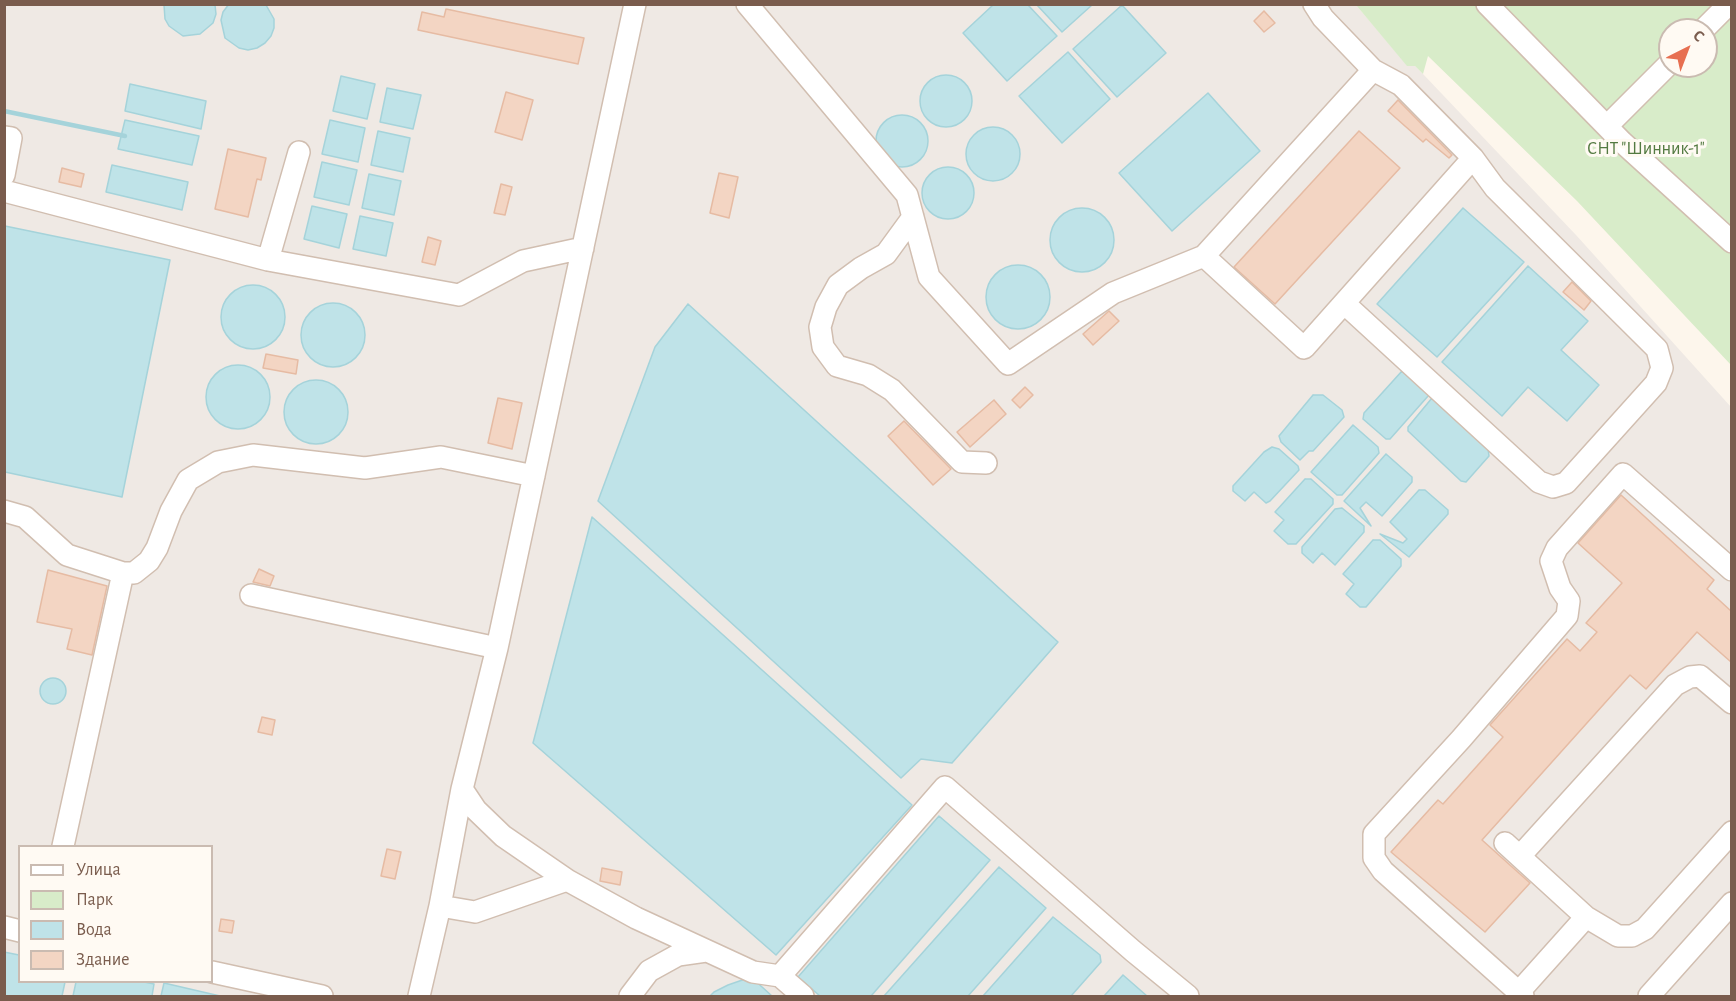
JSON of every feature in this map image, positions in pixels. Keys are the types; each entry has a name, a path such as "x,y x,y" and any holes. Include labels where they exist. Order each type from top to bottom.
{"street":[{"path":"419,996 440,906 462,789 497,648 635,4"},
{"path":"747,4 907,195 929,277 1008,364 1113,293 1204,256 1373,70"},
{"path":"1314,4 1323,18 1373,70 1401,85 1473,158 1495,188 1657,349 1662,368 1656,383 1566,483 1553,487 1539,482 1345,304"},
{"path":"1715,18 1729,4"},
{"path":"1498,9 1607,126 1727,230"},
{"path":"1607,126 1658,75"},
{"path":"4,137 11,138 4,175"},
{"path":"268,260 299,152"},
{"path":"1204,256 1304,348 1473,158"},
{"path":"4,191 268,260 459,295 523,261 583,248"},
{"path":"913,217 886,254 861,267 838,285 826,307 820,327 823,347 837,366 868,375 892,390 962,462 986,464"},
{"path":"4,512 25,517 67,555 123,573 134,573 149,561 157,548 171,511 188,480 218,462 253,455 365,468 441,457 534,476"},
{"path":"1586,917 1521,995 1383,871 1374,858 1374,834 1461,739 1567,616 1569,601 1560,588 1551,561 1557,548 1623,474 1731,570"},
{"path":"63,845 123,573"},
{"path":"251,595 497,648"},
{"path":"1731,703 1700,676 1690,677 1675,685 1513,849 1586,917 1618,936 1632,936 1646,929 1731,832"},
{"path":"780,976 945,787 1188,996"},
{"path":"462,789 476,810 503,836 567,880 636,918 706,951 753,972 780,976 803,996"},
{"path":"440,906 475,912 567,880"},
{"path":"1649,996 1731,903"},
{"path":"630,996 649,971 678,955 706,951"},
{"path":"213,972 322,996"}],"shaded area":[{"path":"5,5 1356,5 1407,65 1415,66 1423,74 1576,235 1731,407 1731,996 5,996"}],"green space":[{"name":"СНТ \"Шинник-1\"","path":"1356,5 1731,5 1731,365 1577,201 1428,56 1423,74 1415,66 1407,66"}],"water":[{"path":"229,4 266,5 274,19 274,28 265,43 248,50 239,48 225,38 221,20"},
{"path":"164,5 215,5 216,14 213,23 200,34 183,36 169,26 165,19"},
{"path":"993,5 1028,5 1057,36 1007,81 963,33"},
{"path":"1037,5 1092,5 1062,32"},
{"path":"1122,5 1166,53 1117,97 1073,49"},
{"path":"1068,52 1110,99 1062,143 1019,96"},
{"path":"941,75 951,75 965,82 972,101 965,120 951,127 941,127 931,123 924,116 920,106 920,96 924,86 931,79"},
{"path":"341,76 375,84 367,119 333,111"},
{"path":"130,84 206,101 201,129 125,111"},
{"path":"387,88 421,95 413,129 380,122"},
{"path":"1208,93 1260,151 1172,231 1119,173"},
{"path":"902,115 912,117 920,123 926,131 928,141 926,151 920,159 912,165 902,167 892,165 884,159 878,151 876,141 878,131 884,123 892,117"},
{"path":"125,120 199,136 192,165 118,149"},
{"path":"330,120 365,128 358,162 322,154"},
{"path":"993,127 1003,129 1012,135 1018,144 1020,154 1018,164 1012,173 1003,179 993,181 983,179 974,173 968,164 966,154 968,144 974,135 983,129"},
{"path":"378,131 410,138 403,172 371,165"},
{"path":"322,162 357,170 349,205 314,197"},
{"path":"112,165 188,182 182,210 106,192"},
{"path":"948,167 958,169 966,175 972,183 974,193 972,203 966,211 958,217 948,219 938,217 930,211 924,203 922,193 924,183 930,175 938,169"},
{"path":"369,174 401,181 394,215 362,208"},
{"path":"312,206 347,214 339,248 304,239"},
{"path":"1076,208 1088,208 1105,217 1112,228 1114,240 1112,252 1105,263 1088,272 1076,272 1064,267 1055,258 1050,246 1050,234 1055,222 1064,213"},
{"path":"1463,208 1524,262 1437,357 1377,304"},
{"path":"360,216 393,223 386,256 353,249"},
{"path":"5,226 170,260 122,497 5,472"},
{"path":"1012,265 1024,265 1041,274 1048,285 1050,297 1048,309 1041,320 1024,329 1012,329 1000,324 991,315 986,303 986,291 991,279 1000,270"},
{"path":"1528,266 1588,321 1561,350 1599,385 1567,421 1528,387 1502,416 1442,362"},
{"path":"247,285 259,285 276,294 283,305 285,317 283,329 276,340 259,349 247,349 235,344 226,335 221,323 221,311 226,299 235,290"},
{"path":"327,303 339,303 356,312 363,323 365,335 363,347 356,358 339,367 327,367 315,362 306,353 301,341 301,329 306,317 315,308"},
{"path":"688,304 1058,642 952,763 921,759 901,778 598,501 655,347"},
{"path":"238,365 250,367 261,374 268,385 270,397 268,409 261,420 250,427 238,429 226,427 215,420 208,409 206,397 208,385 215,374 226,367"},
{"path":"1402,371 1429,395 1390,439 1386,439 1363,419 1364,413"},
{"path":"316,380 328,382 339,389 346,400 348,412 346,424 339,435 328,442 316,444 304,442 293,435 286,424 284,412 286,400 293,389 304,382"},
{"path":"1313,395 1323,395 1342,410 1344,417 1313,451 1309,451 1300,460 1281,442 1279,436"},
{"path":"1432,398 1488,449 1489,456 1466,482 1461,481 1408,431 1408,427"},
{"path":"1353,425 1378,447 1379,453 1342,495 1337,495 1311,472"},
{"path":"1272,447 1279,449 1298,466 1299,470 1270,501 1266,503 1254,492 1245,501 1233,491 1233,486 1264,452"},
{"path":"1386,454 1412,477 1412,482 1382,516 1366,502 1360,508 1371,526 1344,501"},
{"path":"1305,479 1311,479 1333,499 1333,504 1296,544 1288,544 1274,531 1284,520 1275,512"},
{"path":"1419,490 1425,490 1448,510 1448,514 1409,557 1380,534 1403,543 1407,539 1390,522"},
{"path":"1342,508 1364,526 1364,532 1335,565 1322,553 1313,563 1302,553 1302,547 1335,509"},
{"path":"592,517 912,805 776,955 533,743"},
{"path":"1373,540 1380,540 1401,559 1401,566 1366,607 1360,607 1346,594 1354,584 1343,574"},
{"path":"53,678 62,682 66,691 62,700 53,704 44,700 40,691 44,682"},
{"path":"939,816 990,860 871,996 820,996 798,977"},
{"path":"999,867 1046,908 968,996 884,996"},
{"path":"1053,917 1100,955 1101,962 1071,996 983,996"},
{"path":"4,952 18,955 18,983 65,983 62,996 5,996"},
{"path":"1123,975 1147,996 1104,996"},
{"path":"751,977 772,996 710,996 728,985"},
{"path":"76,983 154,984 152,996 73,996"},
{"path":"164,983 220,996 161,996"}],"building":[{"path":"446,9 584,38 578,64 418,30 422,12 444,17"},
{"path":"1264,11 1275,23 1264,32 1254,21"},
{"path":"506,92 533,100 522,140 495,132"},
{"path":"1398,100 1452,155 1449,158 1426,139 1423,142 1388,111"},
{"path":"1359,131 1400,168 1275,304 1234,267"},
{"path":"228,149 266,158 261,180 257,179 248,217 215,209"},
{"path":"62,168 84,174 81,187 59,182"},
{"path":"719,173 738,177 729,218 710,213"},
{"path":"501,184 512,187 505,215 494,213"},
{"path":"428,237 441,241 435,265 422,262"},
{"path":"1572,282 1591,301 1584,310 1563,292"},
{"path":"1109,311 1119,321 1093,345 1083,334"},
{"path":"266,354 298,360 296,374 263,368"},
{"path":"1025,387 1033,395 1020,408 1012,400"},
{"path":"498,398 522,403 512,449 488,443"},
{"path":"994,400 1006,414 970,447 957,432"},
{"path":"904,421 951,469 933,485 888,436"},
{"path":"1621,495 1714,580 1707,589 1731,611 1731,662 1697,632 1646,689 1630,675 1482,840 1530,883 1485,932 1391,852 1438,800 1443,804 1503,737 1490,725 1567,639 1580,651 1597,632 1586,623 1622,583 1578,543"},
{"path":"259,569 274,576 270,586 253,582"},
{"path":"48,570 107,586 92,655 67,649 72,629 37,622"},
{"path":"262,717 275,720 272,735 258,732"},
{"path":"387,849 401,852 395,879 381,876"},
{"path":"602,868 622,872 620,885 600,881"},
{"path":"221,919 234,921 232,933 219,931"}],"waterway":[{"path":"4,111 125,136"}]}
